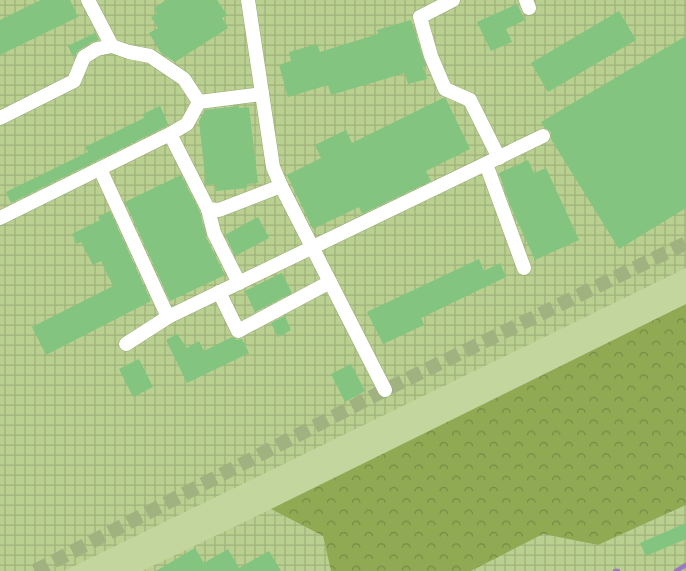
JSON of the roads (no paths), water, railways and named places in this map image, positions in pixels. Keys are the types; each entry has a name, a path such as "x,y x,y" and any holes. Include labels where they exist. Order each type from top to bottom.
{"lane":[{"path":"88,0 112,46"},
{"path":"453,0 420,17 431,56 445,88 470,100 499,158"},
{"path":"251,1 273,168 385,390"},
{"path":"0,118 74,81 84,57 97,49 112,46 150,56 184,79 199,102"},
{"path":"199,102 262,94"},
{"path":"1,214 100,170 170,134 187,124 199,102"},
{"path":"170,134 208,208 214,233 239,283"},
{"path":"126,344 168,317 543,136"},
{"path":"486,164 524,268"},
{"path":"100,170 168,317"},
{"path":"208,208 219,210 281,186"},
{"path":"219,292 238,331 330,282"}],"waterway":[{"path":"676,571 686,565"}],"tunnel":[{"path":"35,571 385,390 686,243"}]}
